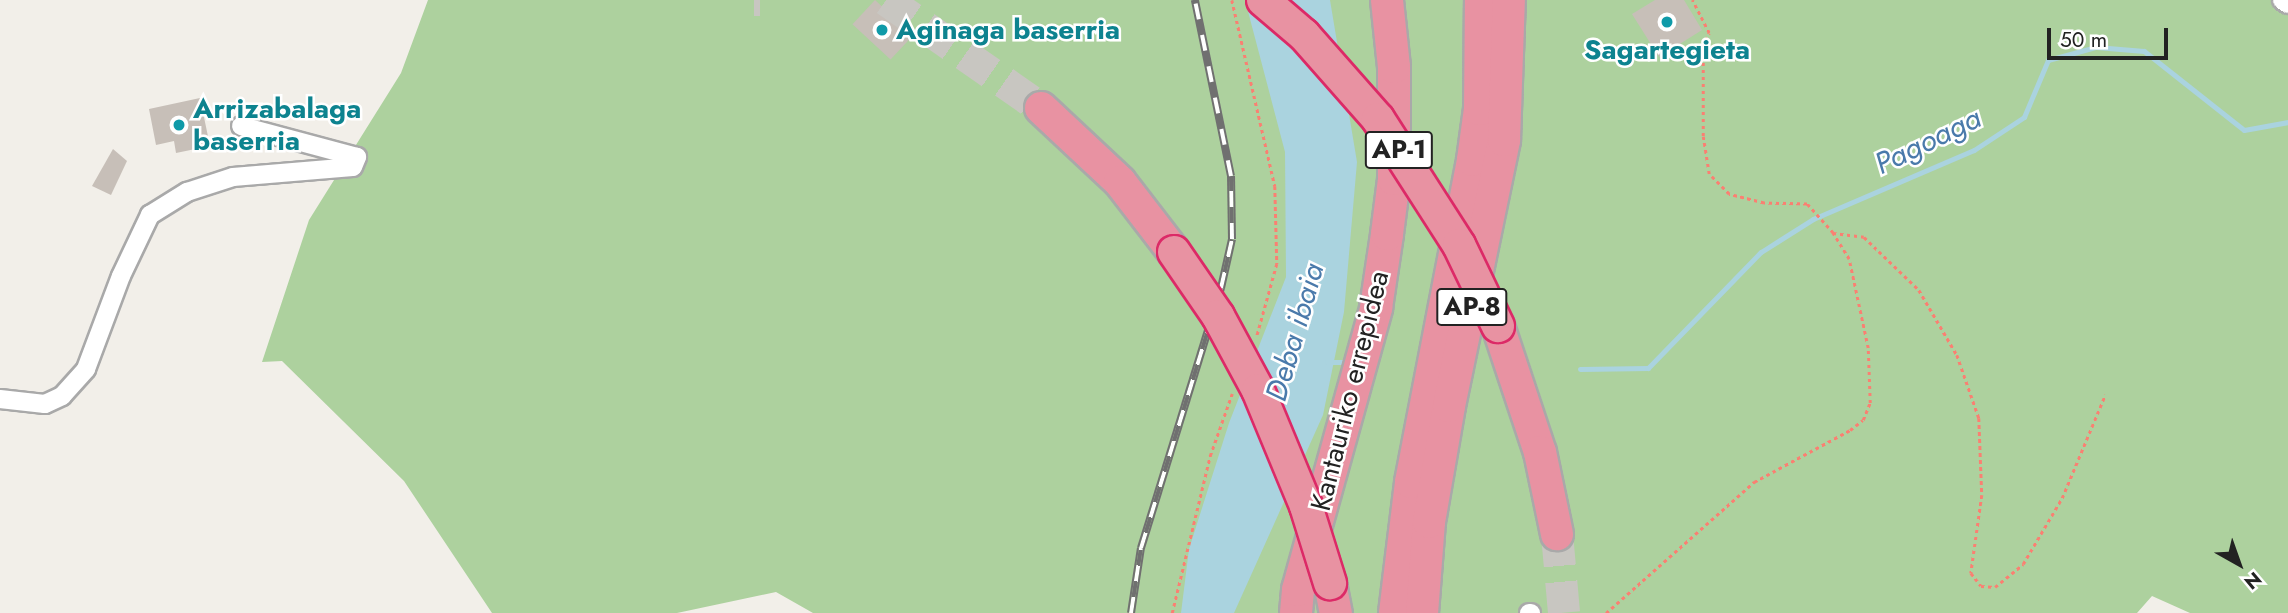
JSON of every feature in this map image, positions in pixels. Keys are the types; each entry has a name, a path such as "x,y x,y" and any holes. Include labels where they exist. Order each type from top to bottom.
{"highway":[{"name":"AP-1","path":"1263,0 1304,35 1378,119 1459,245 1498,326 1540,452 1557,534"},
{"name":"Kantauriko errepidea","path":"1296,613 1298,590 1376,308 1394,179 1394,67 1387,0"},
{"name":"AP-8","path":"1395,613 1411,482 1473,160 1480,109 1481,0"},
{"name":"AP-8","path":"1422,613 1429,522 1449,406 1504,140 1509,0"},
{"path":"1041,108 1119,182 1174,252 1218,316 1258,390 1306,506 1333,598"}],"street":[{"path":"2282,0 2288,4"},
{"path":"0,399 45,404 62,396 86,369 150,215 187,192 233,177 353,167 357,157 241,126"}],"path":[{"path":"1606,613 1754,482 1863,420 1870,403 1868,348 1849,259 1833,233 1810,208 1729,194 1709,174 1703,136 1703,47 1709,33 1692,0"},
{"path":"1833,233 1864,237 1919,290 1957,355 1979,418 1982,495 1971,573 1981,586 1995,587 2023,565 2062,498 2105,395"}],"green space":[{"path":"428,0 2288,0 2288,613 2190,613 2152,596 2137,613 813,613 776,592 677,613 492,613 404,481 282,361 262,362 309,220 401,73"}],"water":[{"name":"Deba ibaia","path":"1245,0 1330,0 1357,162 1344,312 1323,415 1234,613 1181,613 1189,549 1229,423 1286,277 1285,152"}],"building":[{"name":"Aginaga baserria","path":"875,0 913,35 891,60 852,24"},
{"name":"Sagartegieta","path":"1655,0 1684,0 1702,30 1659,57 1632,14"},
{"name":"Arrizabalaga baserria","path":"200,98 210,146 176,153 174,141 156,145 149,109"},
{"path":"113,149 127,161 111,195 92,186"}],"waterway":[{"name":"Pagoaga","path":"1580,369 1648,368 1761,252 1813,219 1974,150 2024,117 2048,60 2096,47 2144,51 2244,130 2288,122"},
{"name":"Pagoaga","path":"1327,362 1345,362"}],"tunnel":[{"path":"754,0 760,0"},
{"path":"886,0 1041,108"},
{"path":"1557,534 1564,613"}],"railway":[{"path":"1131,613 1141,548 1221,288 1232,239 1231,176 1195,0"}],"place":[{"name":"Sagartegieta","path":"1667,22"},
{"name":"Aginaga baserria","path":"882,30"},
{"name":"Arrizabalaga baserria","path":"179,125"}]}
